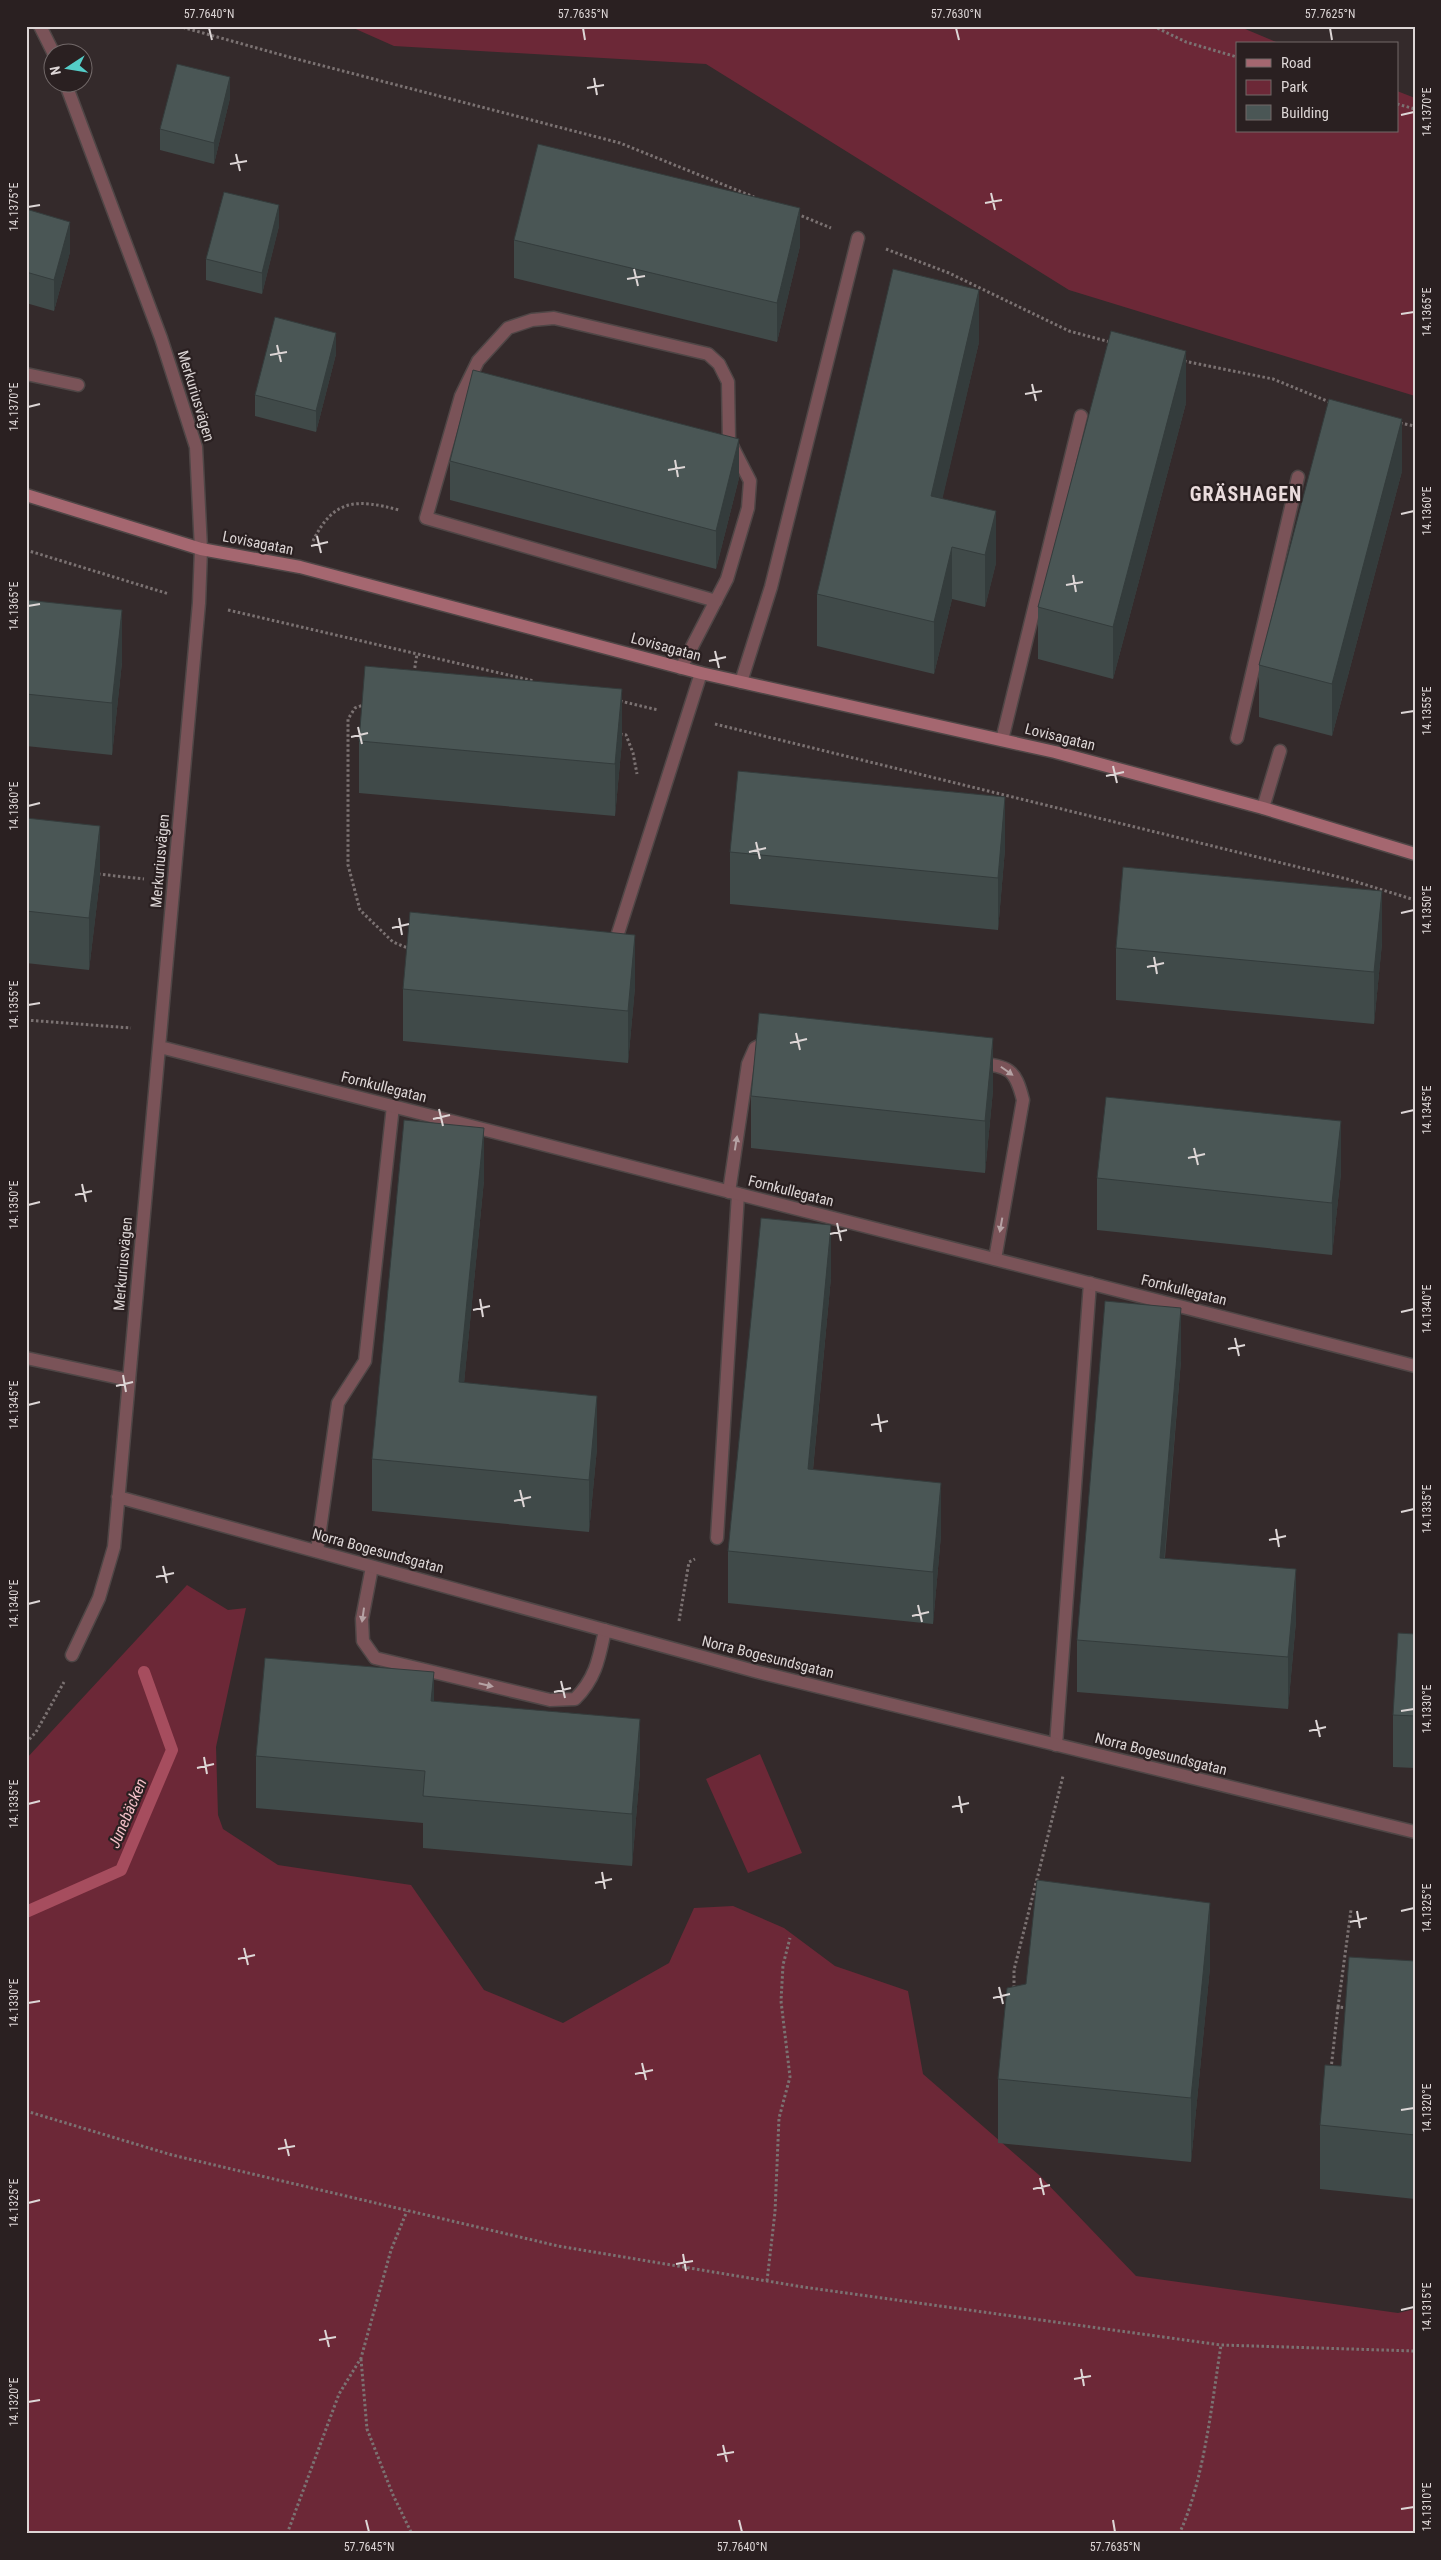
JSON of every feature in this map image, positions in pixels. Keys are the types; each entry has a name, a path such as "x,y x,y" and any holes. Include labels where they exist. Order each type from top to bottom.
{"street":[{"path":"40,26 48,42"},
{"name":"Merkuriusvägen","path":"69,92 161,338 196,447 201,549 199,603 114,1547 99,1598 72,1655"},
{"path":"741,682 770,587 858,238"},
{"path":"681,668 716,601 727,579 748,508 750,481 729,440 728,382 719,364 708,354 554,318 532,320 508,328 478,361 461,396 426,518 716,601"},
{"path":"26,374 78,385"},
{"path":"1002,740 1081,416"},
{"path":"1237,738 1298,477"},
{"name":"Lovisagatan","path":"26,495 201,549 300,567 701,673 1055,752 1263,808 1415,854"},
{"path":"612,953 666,789 701,673"},
{"path":"1263,808 1280,751"},
{"path":"716,1538 734,1193 748,1064 755,1048 769,1040 779,1042"},
{"name":"Fornkullegatan","path":"160,1047 1415,1366"},
{"path":"964,1062 1003,1066 1018,1078 1023,1100 995,1259"},
{"path":"317,1551 338,1403 365,1361 393,1106"},
{"path":"1056,1745 1090,1283"},
{"path":"26,1358 129,1380"},
{"name":"Norra Bogesundsgatan","path":"118,1497 758,1672 1415,1832"},
{"path":"372,1567 362,1619 363,1641 375,1658 550,1700 575,1699 588,1686 597,1666 606,1630"}],"path":[{"path":"178,26 620,143 759,199"},
{"path":"1153,26 1186,42 1236,57"},
{"path":"1398,104 1415,109"},
{"path":"796,214 949,273 1069,331 1114,343"},
{"path":"1177,360 1273,379 1333,403"},
{"path":"1396,422 1415,426"},
{"path":"300,567 320,525 333,512 355,503 369,502 426,518"},
{"path":"26,550 199,603 539,682"},
{"path":"414,674 417,654"},
{"path":"499,683 501,673"},
{"path":"614,700 1347,879 1415,900"},
{"path":"371,702 355,708 348,719 348,865 360,910 393,942 416,951"},
{"path":"611,733 626,735 633,753 637,776 666,789"},
{"path":"95,873 174,883"},
{"path":"26,1020 161,1030"},
{"path":"674,1650 690,1562 708,1552 716,1538"},
{"path":"26,1743 36,1732 61,1690 72,1655"},
{"path":"1014,1996 1014,1970 1070,1748"},
{"path":"1330,2076 1351,1910"},
{"path":"767,2281 775,2212 779,2118 790,2077 781,2001 784,1965 790,1938"},
{"path":"1338,2007 1352,2008"},
{"path":"26,2110 172,2154 558,2246 767,2281 1221,2345 1415,2351"},
{"path":"287,2534 339,2394 361,2358 391,2250 407,2211"},
{"path":"1179,2534 1187,2517 1206,2439 1221,2345"},
{"path":"361,2358 367,2429 393,2496 412,2534"}],"green space":[{"path":"349,26 1238,26 1276,42 1236,42 1236,132 1398,132 1398,91 1415,98 1415,396 1069,290 706,64 394,46"},
{"path":"187,1585 228,1610 246,1608 216,1747 218,1815 223,1829 278,1865 411,1885 484,1990 563,2023 669,1963 694,1908 733,1906 784,1928 835,1966 908,1991 923,2074 1039,2175 1136,2276 1398,2313 1415,2309 1415,2534 26,2534 26,1759"},
{"path":"760,1754 802,1853 748,1873 706,1779"}],"building":[{"path":"177,64 230,77 214,143 160,129"},
{"path":"538,144 800,208 777,303 514,240"},
{"path":"224,192 279,205 262,273 206,259"},
{"path":"26,209 70,222 54,280 26,272"},
{"path":"893,269 979,290 931,496 996,511 985,555 952,547 934,622 817,594"},
{"path":"275,317 336,333 316,411 255,395"},
{"path":"1111,331 1186,351 1113,627 1038,607"},
{"path":"473,370 739,439 716,531 450,461"},
{"path":"1329,399 1402,419 1332,684 1259,665"},
{"path":"26,600 122,610 112,703 26,694"},
{"path":"365,666 622,689 615,764 359,741"},
{"path":"738,771 1005,797 998,878 730,852"},
{"path":"26,818 100,826 89,918 26,911"},
{"path":"1123,867 1382,891 1374,972 1116,948"},
{"path":"410,912 635,935 628,1011 403,989"},
{"path":"759,1013 993,1038 985,1121 751,1096"},
{"path":"1106,1097 1341,1121 1332,1203 1097,1178"},
{"path":"404,1120 484,1128 459,1382 597,1396 589,1480 372,1459"},
{"path":"761,1218 831,1225 808,1469 941,1483 933,1572 728,1551"},
{"path":"1105,1301 1181,1308 1160,1558 1296,1569 1288,1657 1077,1640"},
{"path":"1398,1633 1415,1634 1415,1716 1393,1715"},
{"path":"265,1658 434,1672 431,1701 640,1719 632,1814 423,1796 425,1771 256,1756"},
{"path":"1037,1880 1210,1903 1191,2098 998,2079 1007,1988 1026,1984"},
{"path":"1349,1957 1415,1961 1415,2135 1320,2125 1325,2065 1341,2066"}],"waterway":[{"name":"Junebäcken","path":"26,1912 121,1870 172,1750 144,1672"}],"district":[{"name":"GRÄSHAGEN","path":"1246,494"}]}
